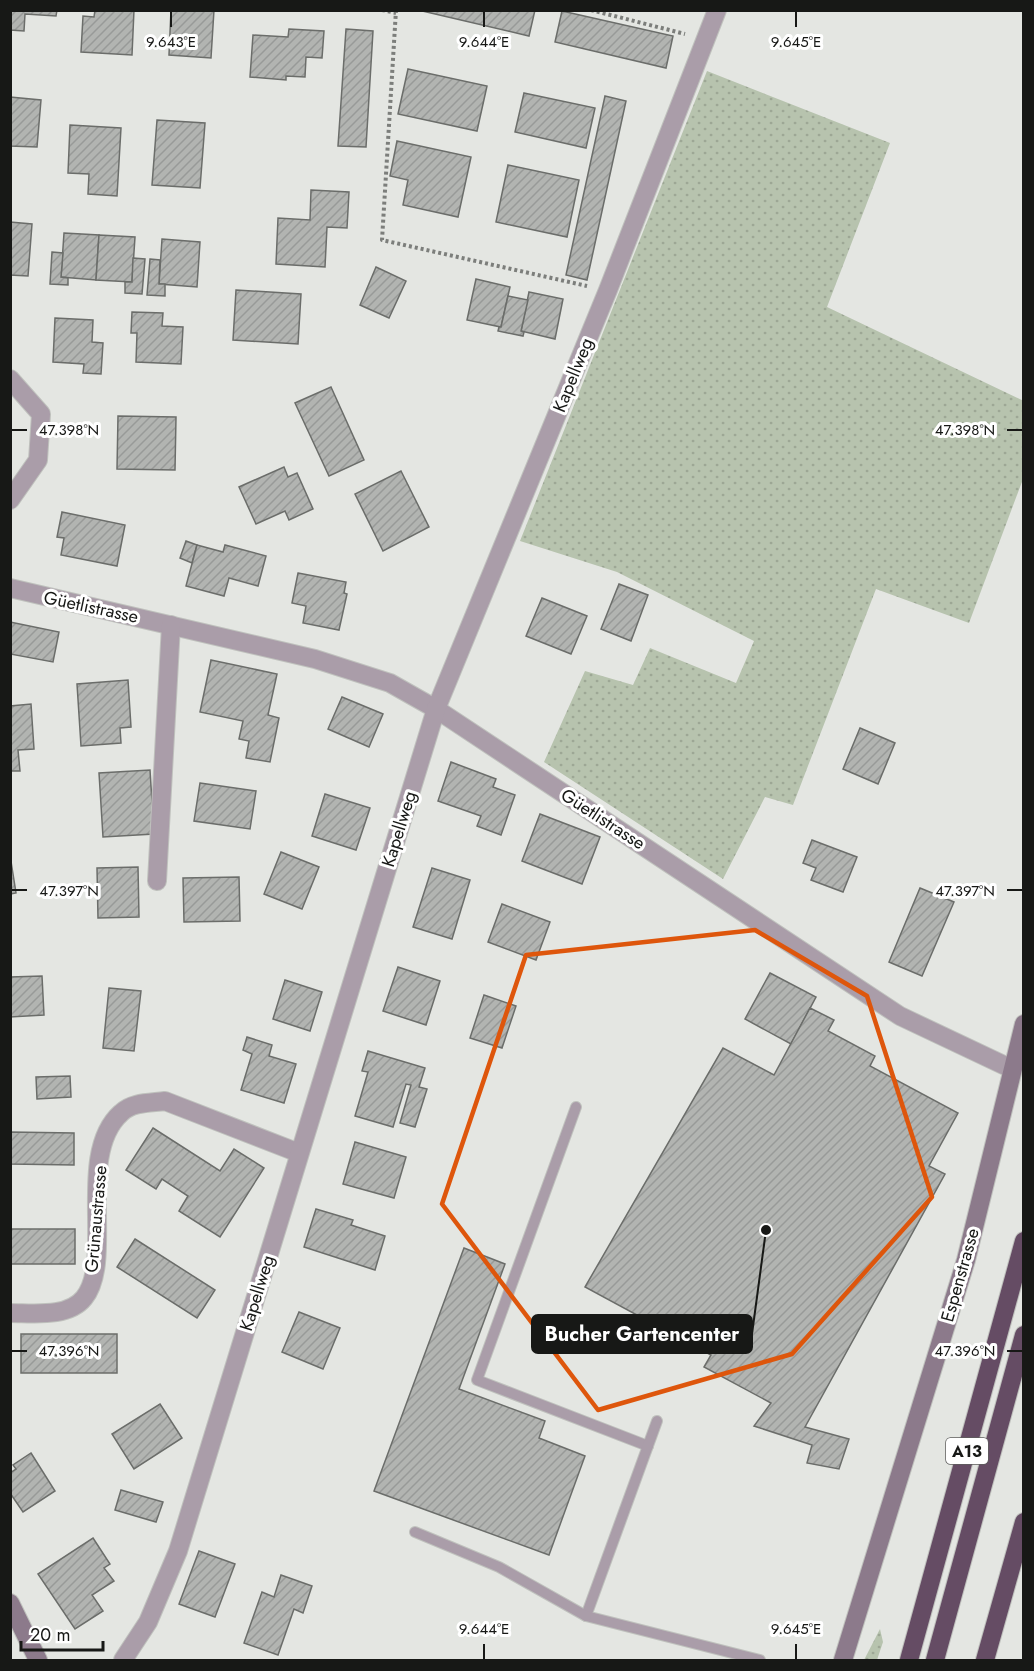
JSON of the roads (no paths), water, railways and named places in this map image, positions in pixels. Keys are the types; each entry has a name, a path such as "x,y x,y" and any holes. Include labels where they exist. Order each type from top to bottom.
{"highway":[{"name":"A13","path":"909,1660 1023,1241"},
{"name":"A13","path":"935,1660 1023,1335"},
{"path":"985,1660 1023,1522"}],"street":[{"name":"Kapellweg","path":"123,1660 148,1622 178,1551 436,708 608,290 717,10"},
{"path":"10,379 41,414 38,460 10,500"},
{"name":"Güetlistrasse","path":"10,588 315,659 390,683 436,708 900,1016 1012,1069"},
{"path":"157,881 171,625"},
{"name":"Espenstrasse","path":"843,1660 966,1260 1023,1024"},
{"name":"Grünaustrasse","path":"10,1313 60,1312 84,1298 96,1270 95,1193 103,1150 109,1130 121,1112 141,1103 165,1101 299,1153"},
{"path":"10,1603 38,1660"}],"lane":[{"path":"576,1107 477,1380 648,1446"},
{"path":"586,1616 657,1421"},
{"path":"415,1532 498,1567 586,1616 760,1660"}],"place":[{"name":"Bucher Gartencenter","path":"766,1230"}]}
